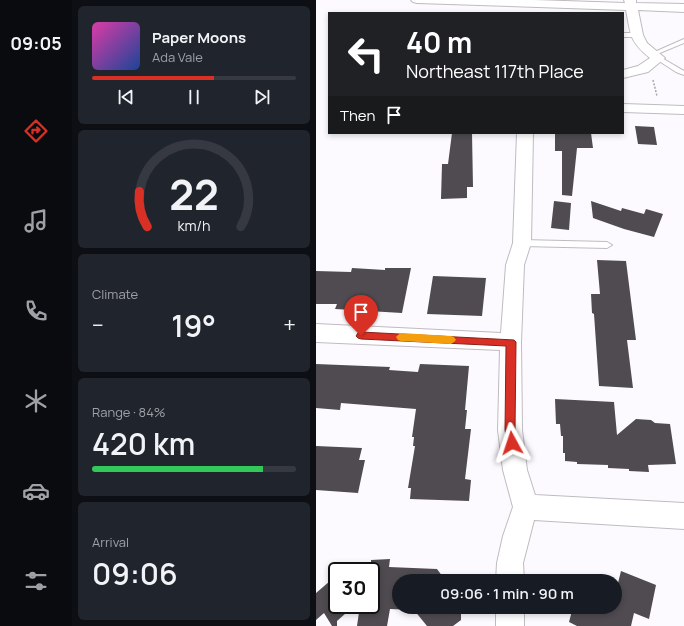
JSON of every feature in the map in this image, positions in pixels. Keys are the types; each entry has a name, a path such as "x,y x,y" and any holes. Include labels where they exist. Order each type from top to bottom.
{"street":[{"path":"417,0 631,3 684,8"},
{"path":"624,74 642,69 655,56 642,44 637,35 631,3"},
{"path":"624,108 684,110"},
{"path":"510,574 510,563 513,550 526,507 515,470 510,430 511,342 515,265 522,243 525,134"},
{"path":"316,334 511,342"},
{"path":"526,507 684,516"},
{"path":"510,614 510,626"}],"lane":[{"path":"624,35 637,35"},
{"path":"684,41 655,56 678,71 684,73"},
{"path":"522,243 607,245"}],"building":[{"path":"635,126 654,127 657,145 638,144"},
{"path":"452,134 472,134 473,187 467,187 467,198 441,199 442,164 448,164"},
{"path":"555,134 591,134 593,148 577,148 572,196 562,195 562,151 555,151"},
{"path":"554,201 571,203 569,230 551,228"},
{"path":"591,201 621,211 622,208 644,214 646,209 663,214 654,237 624,229 593,218"},
{"path":"597,260 626,261 636,340 627,340 633,388 599,386 594,314 592,313 591,294 600,294"},
{"path":"352,268 385,270 385,268 411,268 402,313 335,309 337,304 316,304 316,271 351,272"},
{"path":"433,276 486,278 482,316 427,314"},
{"path":"316,364 390,367 389,370 418,372 420,364 469,366 465,410 467,410 465,429 471,429 465,479 471,480 469,501 410,499 411,488 408,488 415,446 413,446 414,437 412,437 416,409 341,403 340,410 316,408"},
{"path":"555,399 614,402 617,435 636,419 670,424 676,464 648,465 649,472 608,468 608,465 577,464 577,462 565,461 565,453 563,453 563,436 561,436 560,424 556,424"},
{"path":"316,446 362,448 359,460 365,460 358,493 316,490"},
{"path":"390,559 389,567 437,569 441,574 392,574 392,609 390,609 387,626 357,626 359,614 380,614 380,562 371,562 371,560"},
{"path":"621,571 656,585 649,619 634,613 631,626 577,626 569,622 571,614 622,614 622,574 620,574"},
{"path":"328,583 328,614 345,614 337,621 337,626 332,626 324,613 316,620 316,593"},
{"path":"417,614 461,614 461,620 453,626 427,626"}],"slow traffic":[{"path":"401,337 451,340"}],"route":[{"path":"361,336 511,342 510,430 512,443"}]}
